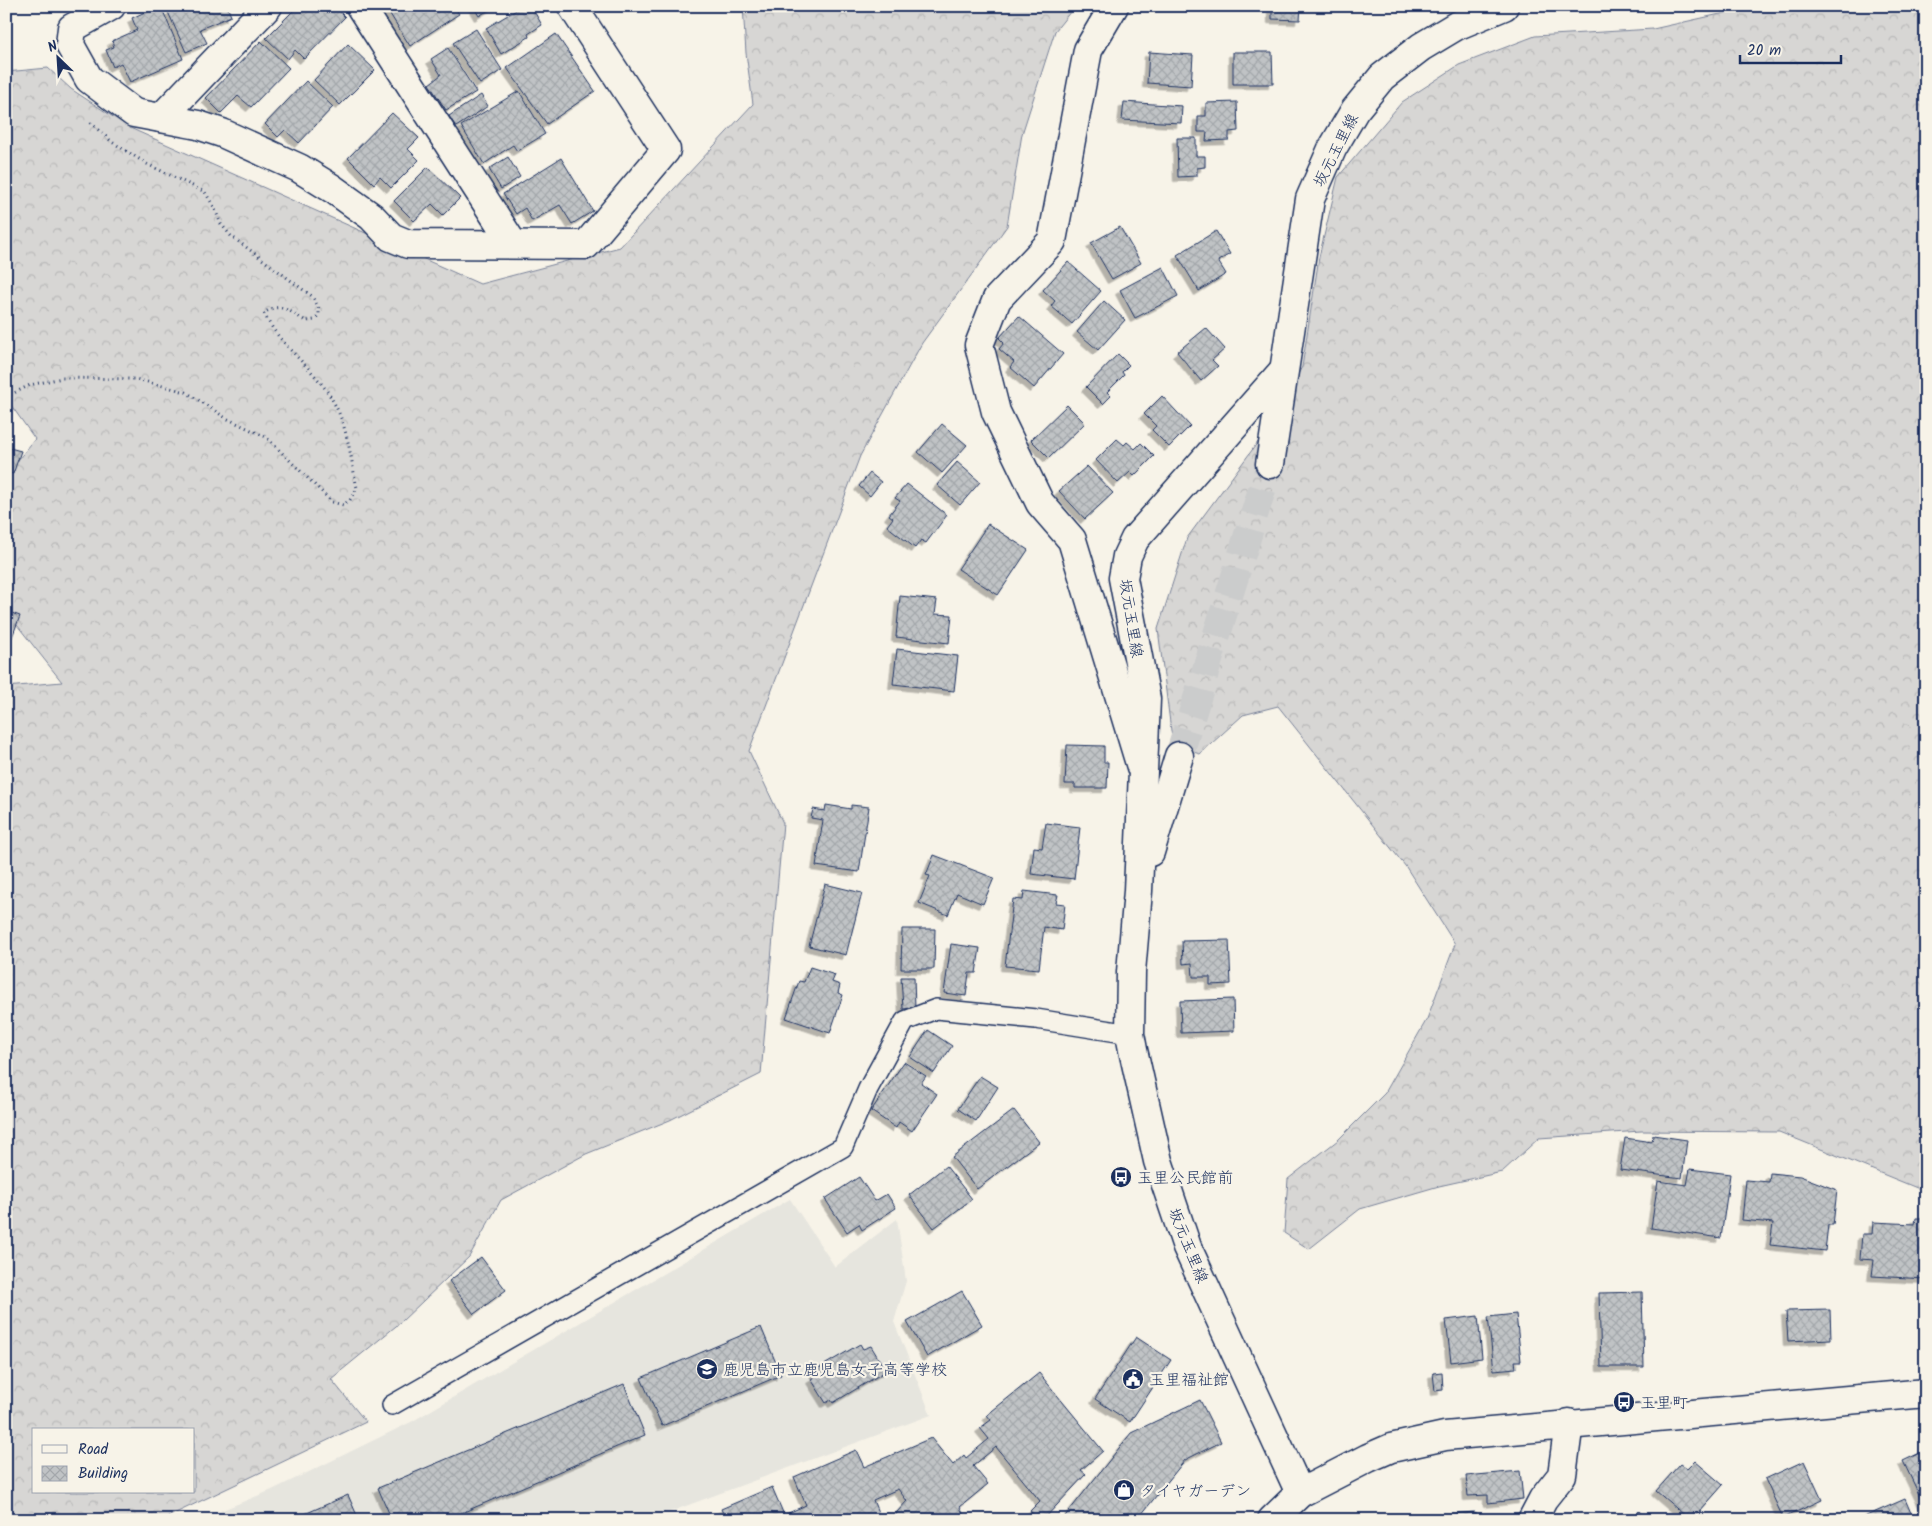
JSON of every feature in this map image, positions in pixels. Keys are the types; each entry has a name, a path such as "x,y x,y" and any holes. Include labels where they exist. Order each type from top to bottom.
{"street":[{"path":"111,6 72,28 70,45 89,78 134,112 198,125 222,132 299,168 334,189 372,217 392,237 408,244 586,245 666,150 572,6"},
{"path":"161,118 268,6"},
{"path":"360,6 513,244"},
{"path":"1114,6 1088,50 1052,242 997,299 979,346 996,412 1040,503 1072,540 1143,773"},
{"name":"坂元玉里線","path":"1270,464 1282,372 1310,199 1332,149 1355,110 1382,77 1421,47 1456,26 1504,6"},
{"name":"坂元玉里線","path":"1282,372 1135,539 1127,556 1123,578 1146,699 1138,891 1131,972 1130,1034 1158,1161 1187,1247 1300,1493"},
{"name":"坂元玉里線","path":"1138,891 1179,756"},
{"path":"1272,1520 1300,1493 1392,1448 1445,1436 1569,1423 1926,1393"},
{"path":"1532,1520 1543,1499 1562,1475 1569,1423"}],"lane":[{"path":"392,1405 844,1147 868,1089 905,1021 936,1009 1036,1020 1130,1034"}],"path":[{"path":"6,397 30,385 62,378 136,379 186,392 226,418 266,437 332,502 343,505 350,500 356,488 344,427 334,403 313,374 270,326 264,313 271,308 282,307 306,321 314,320 319,316 319,309 312,297 231,236 222,224 205,192 147,164 112,142 88,120"}],"shaded area":[{"name":"鹿児島市立鹿児島女子高等学校","path":"790,1199 835,1267 897,1219 906,1281 894,1322 931,1415 648,1520 198,1520 272,1490 413,1421"}],"green space":[{"path":"743,6 1075,6 1055,31 1022,134 1007,226 922,343 860,456 749,751 783,823 761,1074 670,1120 586,1154 501,1200 469,1257 401,1322 331,1379 366,1422 161,1520 6,1520 6,880 9,860 6,858 6,687 62,682 6,611 6,475 35,439 6,398 6,72 48,68 71,89 130,128 480,284 620,247 753,104 746,53"},
{"path":"1756,6 1926,6 1926,1189 1917,1188 1779,1132 1641,1131 1539,1138 1502,1172 1439,1186 1360,1209 1309,1249 1284,1233 1288,1179 1338,1140 1385,1093 1427,1019 1455,944 1406,867 1278,706 1243,715 1200,754 1173,746 1158,629 1187,538 1261,438 1302,367 1319,257 1338,177 1402,102 1459,65 1535,36 1653,29"}],"building":[{"path":"161,6 183,59 130,82 121,63 113,67 106,50 114,47 112,41 137,30 132,18"},
{"path":"181,6 227,6 231,16 200,29 207,43 186,52 168,12"},
{"path":"298,6 334,6 345,17 304,59 295,50 288,59 266,38"},
{"path":"385,6 454,6 459,14 410,46"},
{"path":"473,6 495,6 479,16"},
{"path":"523,6 531,6 542,25 528,34 529,37 501,54 486,28"},
{"path":"1272,6 1301,6 1300,20 1272,19"},
{"path":"476,29 502,70 480,84 453,43"},
{"path":"556,34 595,91 547,124 507,68"},
{"path":"261,41 289,68 251,107 238,96 221,113 206,98"},
{"path":"348,44 375,70 340,105 314,80"},
{"path":"448,48 476,92 446,110 429,84 441,75 431,59"},
{"path":"1149,52 1193,55 1191,86 1147,83"},
{"path":"1233,52 1272,52 1273,84 1233,84"},
{"path":"306,81 333,107 299,143 285,130 278,137 265,124"},
{"path":"519,91 545,134 517,151 513,145 484,164 461,126"},
{"path":"481,95 488,106 456,127 449,116"},
{"path":"1124,102 1182,106 1181,123 1122,120"},
{"path":"1237,102 1238,131 1229,132 1229,140 1206,141 1207,132 1198,132 1198,116 1206,116 1206,103"},
{"path":"392,113 419,138 408,149 419,160 391,188 380,177 374,184 348,158"},
{"path":"1177,138 1196,138 1196,156 1205,156 1205,167 1197,168 1197,176 1178,177"},
{"path":"508,157 520,177 501,189 489,169"},
{"path":"561,158 593,211 572,224 560,205 532,221 525,208 516,214 503,194"},
{"path":"428,167 460,198 443,215 432,204 414,221 394,201"},
{"path":"1120,227 1141,263 1112,279 1091,243"},
{"path":"1216,231 1230,254 1218,261 1226,274 1199,291 1177,255"},
{"path":"1068,262 1101,291 1072,324 1051,306 1055,301 1043,290"},
{"path":"1163,267 1178,296 1135,318 1120,290"},
{"path":"1104,301 1125,320 1098,350 1077,332"},
{"path":"1019,316 1063,354 1034,388 1010,367 1014,362 999,349 1004,343 999,338"},
{"path":"1206,328 1225,349 1212,360 1218,366 1201,381 1177,352"},
{"path":"1118,354 1129,365 1122,372 1124,375 1107,392 1111,396 1103,404 1086,387"},
{"path":"1162,396 1190,426 1169,447 1152,430 1156,426 1144,414"},
{"path":"1067,405 1085,423 1049,458 1031,440"},
{"path":"942,424 967,445 942,473 918,452"},
{"path":"1117,439 1124,445 1127,442 1135,449 1141,443 1154,456 1134,476 1130,472 1118,483 1096,460"},
{"path":"6,447 21,451 13,474 6,472"},
{"path":"957,462 980,482 960,505 937,485"},
{"path":"1087,466 1113,493 1085,519 1059,491"},
{"path":"870,473 881,482 870,496 859,486"},
{"path":"907,484 947,515 926,543 921,540 915,548 887,526 893,518 889,515 900,501 895,498"},
{"path":"988,524 1028,550 998,595 958,569"},
{"path":"900,596 937,600 935,614 952,615 949,643 896,637"},
{"path":"6,611 20,616 6,653"},
{"path":"897,649 958,656 954,691 893,684"},
{"path":"1067,745 1104,746 1104,762 1108,762 1107,788 1075,788 1075,784 1065,784"},
{"path":"826,805 851,809 851,805 869,807 859,872 816,866 823,820 811,818 813,809 825,811"},
{"path":"1046,823 1080,827 1074,879 1031,874 1034,847 1042,848"},
{"path":"934,855 994,878 983,904 957,893 948,915 919,903 930,876 926,875"},
{"path":"825,884 862,893 846,955 809,946"},
{"path":"1024,891 1058,895 1056,903 1065,904 1062,930 1044,927 1039,969 1005,966 1013,899 1023,900"},
{"path":"902,929 935,929 934,969 901,969"},
{"path":"1229,940 1231,984 1210,985 1210,977 1193,977 1192,963 1183,964 1182,941"},
{"path":"951,944 980,948 976,973 969,973 966,996 944,993"},
{"path":"810,967 835,975 832,982 840,985 838,993 843,995 830,1033 786,1018 799,981 804,982"},
{"path":"901,977 914,977 915,1008 903,1009"},
{"path":"1233,999 1234,1031 1181,1033 1180,1001"},
{"path":"928,1030 952,1046 934,1073 910,1057"},
{"path":"904,1062 926,1076 921,1083 937,1094 912,1131 899,1122 896,1128 871,1111"},
{"path":"980,1076 998,1087 976,1121 958,1109"},
{"path":"1014,1110 1039,1142 977,1189 952,1157"},
{"path":"1653,1135 1687,1140 1682,1178 1620,1170 1625,1138 1652,1142"},
{"path":"946,1166 972,1199 934,1228 909,1195"},
{"path":"1690,1169 1730,1174 1721,1238 1651,1228 1658,1181 1687,1185"},
{"path":"1770,1173 1800,1176 1837,1190 1833,1225 1828,1225 1825,1251 1770,1245 1773,1223 1742,1220 1746,1180 1769,1182"},
{"path":"859,1177 875,1201 887,1194 896,1208 862,1230 859,1224 847,1232 825,1199"},
{"path":"1916,1218 1926,1218 1926,1279 1872,1276 1874,1260 1860,1259 1862,1234 1872,1234 1873,1222 1915,1224"},
{"path":"481,1257 506,1290 474,1314 449,1281"},
{"path":"962,1291 982,1325 927,1357 907,1322"},
{"path":"1642,1292 1644,1367 1601,1367 1599,1293"},
{"path":"1830,1310 1831,1339 1788,1341 1786,1311"},
{"path":"1516,1314 1521,1361 1515,1361 1516,1368 1494,1370 1488,1317"},
{"path":"1478,1316 1482,1358 1451,1362 1446,1320"},
{"path":"761,1327 781,1375 662,1426 641,1378"},
{"name":"玉里福祉館","path":"1136,1337 1171,1360 1130,1422 1095,1399"},
{"path":"860,1344 863,1349 871,1346 886,1371 833,1403 831,1400 826,1403 811,1379 816,1376 814,1371"},
{"path":"1442,1372 1443,1390 1435,1391 1433,1373"},
{"path":"1039,1373 1103,1451 1081,1470 1086,1474 1043,1520 1039,1520 1030,1511 1040,1501 996,1447 973,1466 988,1484 960,1507 966,1520 894,1520 897,1512 907,1501 898,1489 873,1500 881,1520 726,1520 721,1509 772,1487 784,1515 806,1505 794,1477 856,1450 864,1467 931,1438 953,1465 964,1455 966,1458 989,1439 980,1428 991,1420 987,1415"},
{"path":"624,1384 645,1435 445,1520 392,1520 378,1488"},
{"name":"タイヤガーデン","path":"1200,1400 1221,1442 1185,1460 1137,1520 1062,1520 1131,1433"},
{"path":"1926,1450 1926,1509 1903,1461"},
{"path":"1695,1461 1723,1485 1690,1520 1656,1491 1680,1464 1687,1469"},
{"path":"1804,1461 1822,1500 1783,1518 1765,1479"},
{"path":"1520,1471 1523,1499 1488,1503 1488,1495 1468,1496 1466,1476"},
{"path":"348,1495 359,1520 291,1520"},
{"path":"1905,1499 1914,1520 1857,1520"},
{"path":"1639,1511 1648,1520 1631,1520"},
{"path":"1475,1512 1475,1520 1402,1520 1401,1518"}],"tunnel":[{"path":"1179,756 1270,464"}],"place":[{"name":"玉里公民館前","path":"1121,1177"},
{"name":"鹿児島市立鹿児島女子高等学校","path":"707,1369"},
{"name":"玉里福祉館","path":"1133,1379"},
{"name":"玉里町","path":"1624,1402"},
{"name":"タイヤガーデン","path":"1124,1490"}]}
